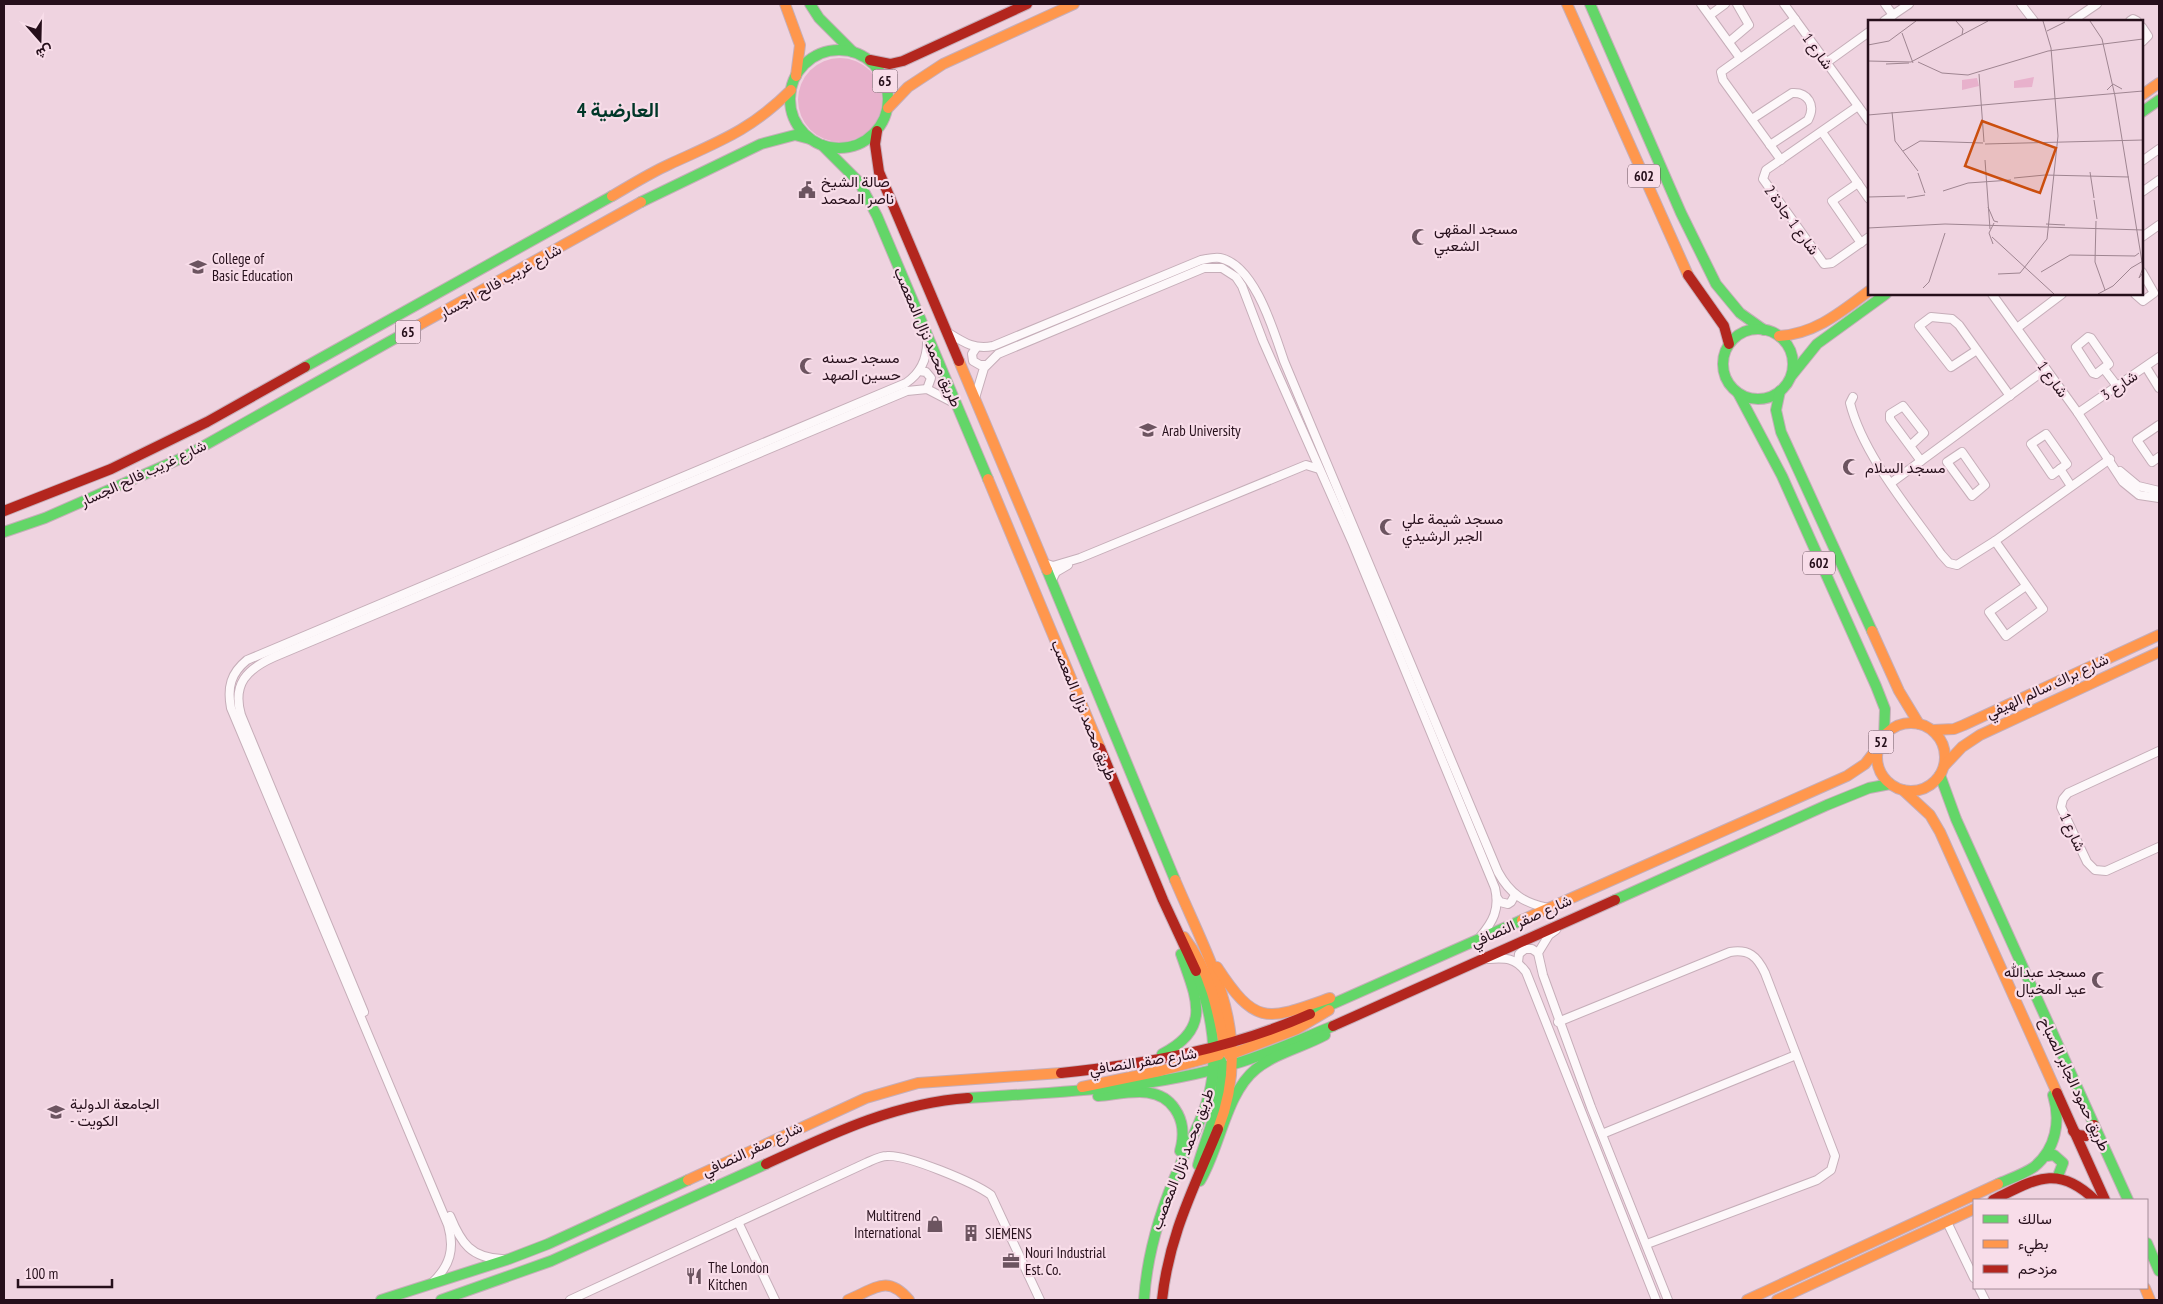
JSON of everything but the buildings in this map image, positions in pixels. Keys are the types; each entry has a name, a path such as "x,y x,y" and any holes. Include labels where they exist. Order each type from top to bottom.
{"main road":[{"path":"784,4 800,45 796,76"},
{"path":"810,4 819,18 853,52"},
{"path":"868,60 890,64 903,61 1027,4"},
{"path":"888,108 908,87 936,68 1074,4"},
{"name":"602","path":"1567,4 1689,277 1724,326 1729,344 1722,362 1726,380 1738,394 1782,476 1879,694 1885,709 1881,742"},
{"name":"602","path":"1590,4 1681,213 1716,284 1740,313 1764,330 1779,336"},
{"name":"65","path":"836,50 853,52 868,60 878,69 885,81 888,108 884,120 877,131 865,141 851,147 836,148 822,145 810,139 800,129 790,104 791,90 796,76 806,63 820,54 836,50"},
{"path":"2143,95 2159,83"},
{"name":"شارع غريب فالح الجسار","path":"4,511 111,469 215,418 526,242 668,165 733,136 768,113 791,90"},
{"path":"2143,111 2159,100"},
{"name":"طريق محمد نزال المعصب","path":"877,131 874,144 879,172 1052,580 1225,1000 1222,1059 1162,1208 1150,1252 1144,1300"},
{"name":"شارع غريب فالح الجسار","path":"4,532 45,518 184,457 623,211 697,174 775,138 795,134 810,139"},
{"name":"طريق محمد نزال المعصب","path":"822,145 859,182 880,224 1163,900 1180,933 1196,952 1217,1005 1222,1059 1230,1084 1219,1125 1172,1237 1162,1300"},
{"path":"1779,336 1803,334 1814,329 1868,292"},
{"path":"1792,375 1817,344 1885,295"},
{"path":"1729,344 1744,332 1764,330"},
{"path":"1779,336 1791,353 1792,375"},
{"name":"602","path":"1792,375 1780,391 1775,406 1784,438 1899,691 1919,724"},
{"path":"1738,394 1760,399 1771,397 1780,391"},
{"name":"شارع براك سالم الهيفي","path":"1933,730 1954,729 1964,725 2159,634"},
{"name":"شارع براك سالم الهيفي","path":"1945,765 1968,742 2159,652"},
{"path":"2032,693 2031,699 2037,709"},
{"path":"1890,784 1902,790 1924,789 1940,775 1945,765 1946,752 1942,740 1933,730 1919,724"},
{"name":"52","path":"1890,784 1878,767 1881,742 1900,725 1919,724"},
{"name":"شارع صقر النصافي","path":"381,1300 509,1259 548,1244 866,1098 918,1084 969,1078 1055,1074 1126,1066 1222,1059 1297,1029 1323,1014 1344,998 1400,976 1548,908 1847,776 1865,764 1881,742"},
{"name":"طريق حمود الجابر الصباح","path":"1940,775 1956,819 2128,1199"},
{"name":"شارع صقر النصافي","path":"441,1300 551,1261 825,1137 883,1114 945,1100 1029,1096 1067,1092 1105,1080 1222,1059 1365,1013 1827,806 1869,788 1890,784"},
{"name":"طريق حمود الجابر الصباح","path":"1902,790 1930,814 1940,832 2105,1199"},
{"path":"1055,1074 1159,1055 1172,1050 1194,1029 1198,1008 1196,998 1163,900"},
{"path":"1202,942 1241,1003 1262,1015 1284,1013 1400,976"},
{"path":"1190,1195 1211,1164 1235,1100 1247,1078 1267,1062 1309,1044 1365,1013"},
{"path":"2028,1028 2038,1064 2057,1108 2056,1134 2047,1156"},
{"path":"1190,1195 1202,1146 1216,1110 1222,1059"},
{"path":"1029,1096 1103,1096 1142,1091 1161,1095 1179,1116 1183,1140 1162,1208"},
{"path":"2073,1132 2086,1136 2094,1125"},
{"path":"1747,1300 2023,1173 2047,1156 2054,1155 2062,1163 2062,1170 2058,1176"},
{"path":"1995,1199 2037,1180 2058,1176 2079,1184 2094,1199"},
{"path":"1777,1300 1973,1209"},
{"path":"2148,1245 2159,1271"},
{"path":"848,1300 886,1284 899,1288 909,1300"}],"street":[{"path":"1701,4 1740,58"},
{"path":"1710,15 1726,4"},
{"path":"1729,42 1749,25 1737,4"},
{"name":"شارع 1","path":"1784,4 1868,120"},
{"path":"1885,4 1893,15"},
{"path":"1886,20 1909,4"},
{"path":"2021,4 2033,20"},
{"path":"2073,20 2093,5"},
{"path":"1781,160 1723,80 1721,72 1794,19"},
{"path":"2143,29 2148,37 2143,41"},
{"path":"1826,63 1868,35"},
{"path":"1752,119 1792,93 1799,92 1809,99 1812,108 1808,120 1770,145"},
{"name":"شارع 1 جادة 2","path":"1858,106 1764,173 1763,179 1824,264 1832,263 1868,238"},
{"path":"1822,132 1868,198"},
{"path":"2143,160 2159,148"},
{"path":"2143,191 2159,180"},
{"path":"1858,183 1832,201 1861,243"},
{"path":"2143,237 2159,225"},
{"path":"948,332 963,343 976,348 993,346 1201,260 1220,258 1239,268 1251,284 1268,317 1284,361 1498,872 1515,895 1523,901 1548,908"},
{"path":"975,398 979,377 985,365 998,354 1204,268 1222,268 1236,277 1242,286 1263,341 1353,544 1498,898 1500,902 1508,904 1515,895"},
{"path":"2136,295 2143,301 2154,293 2143,274"},
{"name":"شارع 1","path":"1993,295 2078,413 2112,462 2123,482 2132,490 2145,497 2159,498"},
{"path":"2017,328 2053,296"},
{"path":"1977,350 1951,367 1919,326 1931,317 1952,319 1959,325 1977,350 2010,396"},
{"path":"430,1285 445,1269 451,1254 452,1245 448,1225 231,708 228,695 233,675 247,660 898,387 913,378 926,358 927,333"},
{"path":"2090,338 2109,363 2104,369 2096,374 2093,373 2076,349 2076,345 2090,338"},
{"path":"976,348 972,354 973,360 980,365 985,365"},
{"name":"شارع 3","path":"2078,413 2159,357"},
{"path":"2146,367 2159,388"},
{"path":"1891,483 2046,369"},
{"path":"2104,369 2117,386"},
{"path":"919,371 926,372 931,378 927,389"},
{"path":"509,1259 484,1258 466,1246 457,1233 241,714 238,694 242,680 252,668 274,657 907,391 927,389 956,404"},
{"path":"1853,397 1850,404 1853,416 1873,457 1949,562 1957,564 1967,560 2071,486 2112,462"},
{"path":"1910,446 1924,433 1903,406 1890,414 1890,418 1910,446 1921,461"},
{"path":"2159,425 2137,440 2152,462 2159,457"},
{"path":"2046,434 2067,464 2060,469 2052,475 2031,444 2046,434"},
{"path":"1944,444 1953,457"},
{"path":"1962,452 1985,487 1970,495 1947,462 1953,457 1962,452"},
{"path":"1271,479 1308,461 1313,453"},
{"name":"شارع 1","path":"2112,462 2138,486 2159,491"},
{"path":"1044,563 1053,566 1080,558 1271,479 1309,465 1319,468"},
{"path":"2060,469 2071,486"},
{"path":"1995,541 2043,610 2006,636 1989,612 2026,586"},
{"path":"1052,580 1056,572 1080,558"},
{"name":"شارع 1","path":"2159,751 2068,793 2062,806 2087,862 2095,870 2106,871 2159,847"},
{"path":"1477,941 1494,917 1498,898"},
{"path":"1567,922 1549,935 1538,953 1542,975 1558,1022 1668,1300"},
{"path":"1538,953 1532,949 1525,949 1519,954 1518,962 1531,982 1656,1300"},
{"path":"1558,1022 1730,952 1741,950 1756,957 1761,965 1835,1156 1831,1170 1817,1180 1647,1244"},
{"path":"1484,960 1503,958 1518,962"},
{"path":"1602,1134 1796,1055"},
{"path":"570,1300 877,1158 895,1156 958,1177 980,1187 991,1195 1040,1300"},
{"path":"738,1222 775,1300"},
{"path":"1947,1222 1973,1276"}],"shaded area":[{"path":"832,58 848,58 864,65 875,76 882,92 879,116 870,130 864,135 848,142 832,142 816,135 805,124 798,108 798,92 805,76 816,65"}],"traffic: fast":[{"path":"810,4 819,18 853,52"},
{"path":"1590,4 1681,213 1716,284 1740,313 1764,330"},
{"path":"839,50 849,51 866,58 880,72 887,89 888,99 887,109 880,126 866,140 849,147 839,148 829,147 812,140 798,126 791,109 790,99 791,89 798,72 812,58 829,51 839,50"},
{"path":"2143,111 2159,100"},
{"path":"641,202 761,144 795,135 810,139"},
{"path":"822,145 859,182 877,216 988,479"},
{"path":"305,367 612,196"},
{"path":"1792,375 1817,344 1885,295"},
{"path":"4,532 45,518 184,457 419,325"},
{"path":"1758,329 1771,332 1783,339 1790,351 1793,364 1790,377 1783,389 1771,396 1758,399 1745,396 1733,389 1726,377 1723,364 1726,351 1733,339 1745,332 1758,329"},
{"path":"1780,391 1776,410 1781,432 1872,631"},
{"path":"1738,393 1782,476 1876,686 1885,709 1884,737"},
{"path":"1047,570 1175,880"},
{"path":"1940,775 1956,819 2128,1199"},
{"path":"1615,900 1827,805 1869,788 1890,784"},
{"path":"1310,1014 1522,920"},
{"path":"1162,1054 1189,1034 1194,1023 1196,1011 1195,998 1181,954"},
{"path":"1144,1300 1148,1265 1161,1214 1203,1112 1212,1079 1213,1038 1211,1024 1205,997 1196,971"},
{"path":"968,1098 1135,1085 1201,1073 1247,1060 1333,1026"},
{"path":"1200,1181 1207,1168 1230,1106 1246,1079 1264,1063 1325,1035"},
{"path":"1198,1165 1218,1101 1222,1075 1221,1061"},
{"path":"1098,1096 1140,1092 1150,1093 1168,1101 1175,1109 1182,1124 1183,1135 1180,1151"},
{"path":"1998,1184 2034,1167 2047,1152 2055,1134 2056,1115 2053,1095"},
{"path":"2047,1156 2054,1155 2063,1163 2058,1176"},
{"path":"441,1300 551,1261 766,1164"},
{"path":"381,1300 509,1259 548,1244 688,1180"},
{"path":"2148,1245 2159,1271"}],"traffic: slow":[{"path":"785,4 800,45 796,76"},
{"path":"888,108 908,87 943,64 1074,4"},
{"path":"1567,4 1688,275"},
{"path":"2143,94 2159,83"},
{"path":"612,196 655,171 720,141 748,125 791,90"},
{"path":"419,325 641,202"},
{"path":"1779,336 1804,331 1827,321 1868,292"},
{"path":"959,361 1047,570"},
{"path":"988,479 1100,748"},
{"path":"1872,631 1899,691 1919,724"},
{"path":"1933,730 1954,729 1964,725 2159,635"},
{"path":"1945,765 1962,747 1980,735 2159,652"},
{"path":"1911,723 1924,726 1935,733 1942,744 1945,757 1942,770 1935,781 1924,788 1911,791 1898,788 1887,781 1880,770 1877,757 1880,744 1887,733 1898,726 1911,723"},
{"path":"1522,920 1847,776 1865,764 1879,746"},
{"path":"1903,790 1930,815 1940,832 2057,1093"},
{"path":"1175,880 1214,971 1224,1001 1230,1031 1232,1062 1228,1095 1218,1129"},
{"path":"1184,937 1207,977 1216,1006 1225,1051"},
{"path":"1217,967 1242,1000 1253,1009 1264,1013 1277,1014 1291,1011 1330,998"},
{"path":"1229,1055 1297,1029 1329,1010"},
{"path":"1082,1087 1160,1071 1219,1055"},
{"path":"688,1180 866,1098 918,1083 1061,1073"},
{"path":"1747,1300 1998,1184"},
{"path":"1777,1300 1973,1209"},
{"path":"848,1300 880,1286 894,1287 909,1300"},
{"path":"2145,1289 2150,1300"}],"traffic: jam":[{"path":"870,60 890,64 903,61 1027,4"},
{"path":"877,131 875,144 879,172 959,361"},
{"path":"1688,275 1724,326 1729,344"},
{"path":"4,511 111,469 207,422 305,367"},
{"path":"1100,748 1163,900 1196,971"},
{"path":"1333,1026 1615,900"},
{"path":"1061,1073 1157,1060 1219,1046 1250,1037 1310,1014"},
{"path":"2057,1093 2105,1199"},
{"path":"766,1164 839,1131 889,1113 941,1101 968,1098"},
{"path":"2073,1131 2078,1135 2086,1136 2093,1130 2094,1125"},
{"path":"1162,1300 1165,1276 1176,1233 1218,1129"},
{"path":"1995,1199 2033,1181 2057,1178 2069,1182 2094,1199"}],"place":[{"name":"صالة الشيخ ناصر المحمد","path":"807,190"},
{"name":"مسجد المقهى الشعبي","path":"1420,237"},
{"name":"College of Basic Education","path":"198,267"},
{"name":"مسجد حسنه حسين الصهد","path":"808,366"},
{"name":"Arab University","path":"1148,430"},
{"name":"مسجد السلام","path":"1851,467"},
{"name":"مسجد شيمة علي الجبر الرشيدي","path":"1388,527"},
{"name":"مسجد عبدالله عيد المخيال","path":"2100,980"},
{"name":"الجامعة الدولية - الكويت","path":"56,1112"},
{"name":"Multitrend International","path":"935,1224"},
{"name":"SIEMENS","path":"971,1233"},
{"name":"Nouri Industrial Est. Co.","path":"1011,1261"},
{"name":"The London Kitchen","path":"694,1276"}],"district":[{"name":"العارضية 4","path":"618,110"}]}
